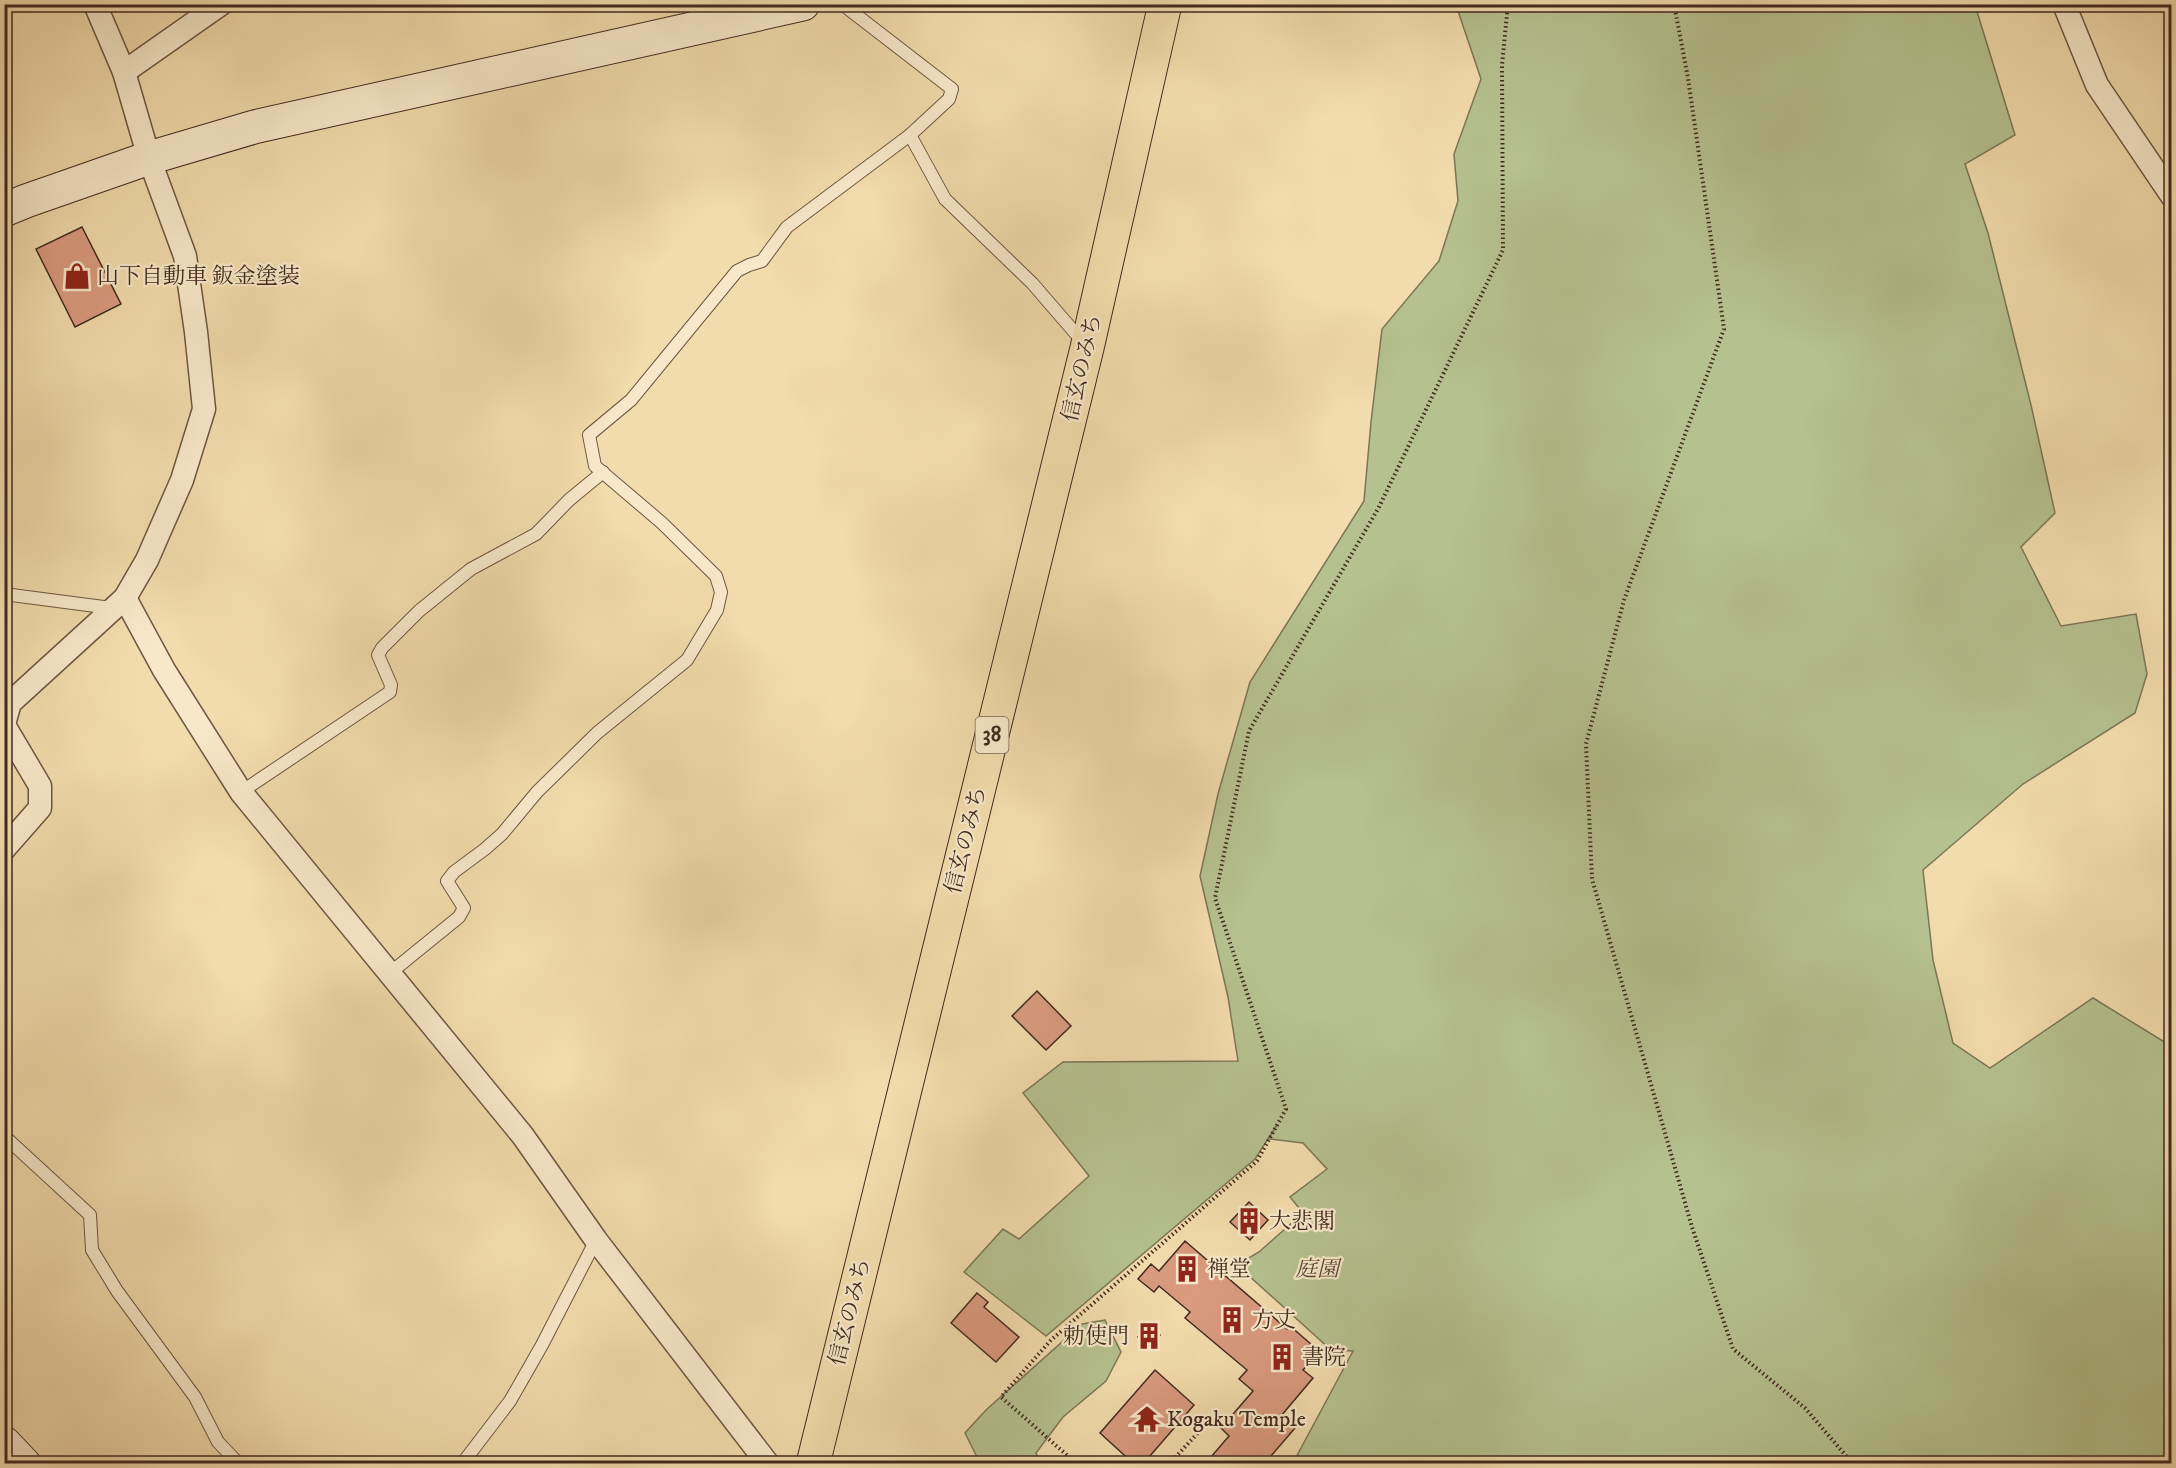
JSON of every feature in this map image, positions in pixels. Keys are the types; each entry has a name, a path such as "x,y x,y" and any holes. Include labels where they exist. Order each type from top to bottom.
{"main road":[{"name":"信玄のみち","path":"813,1464 1087,348 1165,4"}],"street":[{"path":"4,849 40,808 40,786 4,725 10,703 118,603 147,560 182,480 204,410 185,256 148,159 124,72 95,4"},
{"path":"124,72 221,4"},
{"path":"4,210 148,159 254,127 803,4"},
{"path":"2064,4 2097,85 2172,196"},
{"path":"118,603 164,670 241,792 523,1136 596,1240 768,1464"},
{"path":"4,1443 24,1464"}],"lane":[{"path":"390,973 459,917 464,908 447,881 454,872 502,834 537,792 597,733 687,660 717,610 722,592 716,576 662,523 596,466 589,435 631,400 736,271 749,264 762,261 787,227 910,135 949,99 952,89 842,4"},
{"path":"910,135 945,199 1032,283 1087,348"},
{"path":"241,792 390,692 391,685 378,655 382,648 419,610 471,569 536,534 569,500 603,472"},
{"path":"4,594 118,603"},
{"path":"4,1136 90,1215 92,1250 117,1291 195,1397 218,1442 239,1464"},
{"path":"462,1464 510,1401 542,1345 596,1240"}],"path":[{"path":"1077,1464 1001,1397 1052,1340 1257,1161 1287,1109 1215,898 1250,731 1379,507 1503,250 1502,65 1508,4"},
{"path":"1674,4 1688,78 1724,329 1624,600 1586,744 1592,879 1692,1227 1734,1349 1805,1408 1853,1464"},
{"path":"1169,1464 1210,1419"}],"green space":[{"name":"庭園","path":"1456,5 1975,5 2015,135 1965,164 1988,233 2055,513 2021,547 2061,626 2136,614 2147,674 2135,713 2023,784 1923,870 1933,960 1953,1043 1990,1068 2093,998 2171,1046 2171,1463 1293,1463 1353,1351 1331,1350 1237,1265 1259,1252 1303,1213 1290,1197 1327,1169 1303,1143 1269,1139 1277,1125 1255,1159 1046,1336 964,1272 1003,1229 1019,1239 1089,1176 1023,1093 1063,1062 1238,1061 1228,997 1200,876 1218,794 1250,682 1364,501 1382,329 1439,261 1458,201 1454,154 1481,79"},
{"path":"1105,1320 1121,1352 1106,1381 1063,1417 1036,1453 1041,1463 980,1463 965,1433 986,1410 1082,1324"}],"building":[{"path":"82,227 121,304 75,327 36,249"},
{"path":"1037,991 1071,1026 1046,1050 1012,1016"},
{"name":"大悲閣","path":"1249,1202 1268,1220 1250,1240 1230,1222"},
{"path":"1185,1241 1287,1329 1290,1326 1319,1351 1303,1370 1313,1378 1281,1416 1295,1428 1264,1464 1205,1464 1229,1436 1221,1428 1253,1391 1239,1379 1247,1370 1185,1318 1190,1312 1159,1286 1154,1292 1138,1279 1151,1264 1159,1271"},
{"path":"977,1293 988,1302 984,1307 1019,1337 996,1362 951,1323"},
{"name":"勅使門","path":"1149,1325 1160,1335 1149,1348 1138,1337"},
{"name":"Kogaku Temple","path":"1155,1370 1194,1405 1143,1464 1134,1464 1100,1433"}],"place":[{"name":"山下自動車 鈑金塗装","path":"77,276"},
{"name":"大悲閣","path":"1249,1221"},
{"name":"禅堂","path":"1187,1269"},
{"name":"方丈","path":"1232,1320"},
{"name":"勅使門","path":"1149,1336"},
{"name":"書院","path":"1282,1357"},
{"name":"Kogaku Temple","path":"1147,1419"}]}
